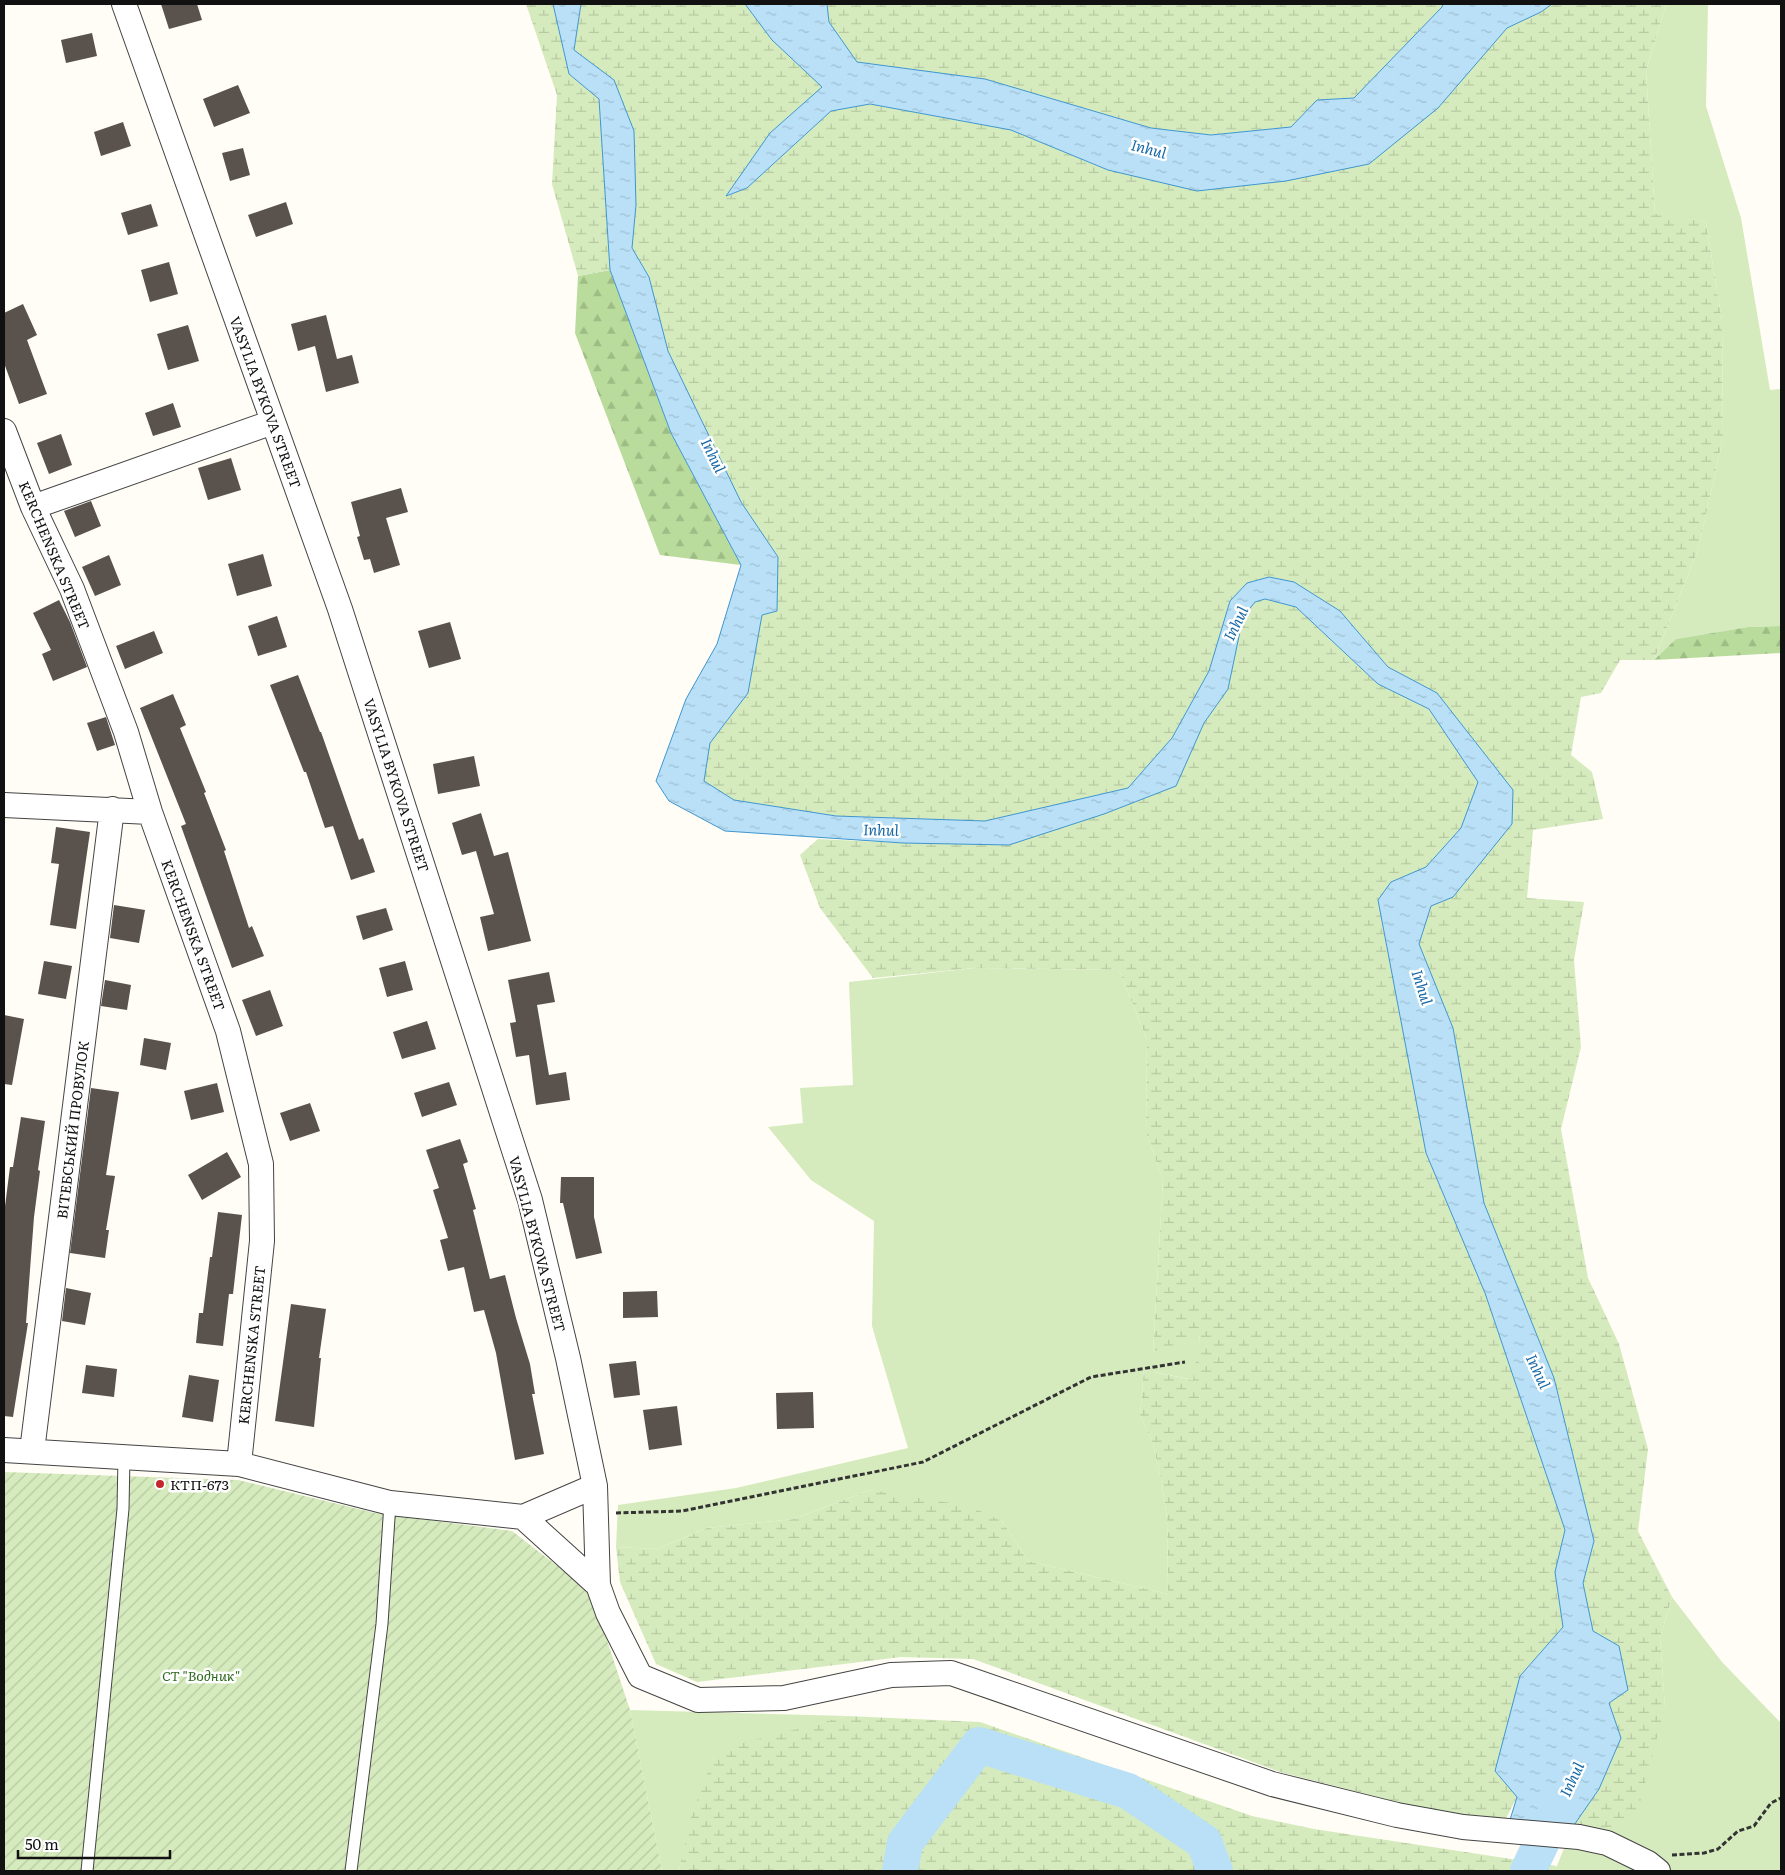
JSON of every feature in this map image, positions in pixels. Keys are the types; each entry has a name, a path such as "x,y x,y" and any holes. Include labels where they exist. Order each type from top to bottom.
{"street":[{"name":"VASYLIA BYKOVA STREET","path":"124,4 340,609 530,1200 568,1358 595,1486 598,1585"},
{"path":"33,507 273,422"},
{"name":"KERCHENSKA STREET","path":"4,431 33,507 72,589 126,732 150,812 228,1031 261,1164 262,1241 239,1464"},
{"path":"4,805 150,812"},
{"name":"ВІТЕБСЬКИЙ ПРОВУЛОК","path":"32,1451 112,809"},
{"path":"4,1450 239,1464 390,1503 523,1517 595,1486"},
{"path":"523,1517 598,1585 608,1613 640,1676 698,1700 784,1698 891,1675 951,1673 1272,1784 1397,1815 1464,1827 1578,1837 1607,1842 1648,1863 1664,1863"}],"lane":[{"path":"87,1871 123,1509 124,1457"},
{"path":"351,1871 382,1624 390,1503"}],"path":[{"path":"596,1514 682,1511 923,1462 1091,1377 1185,1362"},
{"path":"1664,1863 1718,1848 1738,1831 1754,1826 1771,1804 1781,1798"}],"green space":[{"path":"526,4 553,4 569,74 599,99 610,270 578,276 552,184 557,95"},
{"path":"581,4 745,4 772,40 823,87 770,133 727,196 747,188 831,111 870,104 1011,130 1108,170 1438,108 1507,28 1541,12 1552,4 1666,4 1646,71 1655,214 1706,222 1722,321 1723,438 1698,550 1654,660 1620,660 1601,693 1581,697 1571,755 1592,772 1603,819 1533,830 1527,898 1584,902 1574,960 1581,1047 1561,1129 1588,1278 1619,1344 1648,1449 1638,1531 1672,1597 1660,1638 1665,1707 1638,1811 1602,1835 1572,1828 1599,1789 1621,1738 1609,1703 1628,1690 1619,1646 1593,1631 1583,1583 1594,1541 1554,1378 1484,1203 1453,1028 1419,944 1431,906 1453,897 1512,824 1437,693 1388,667 1340,611 1294,582 1230,600 1209,671 1172,738 1128,788 986,821 836,816 734,800 704,781 710,743 748,693 762,615 778,557 741,502 668,351 649,277 632,248 636,205 634,131 574,50"},
{"path":"827,4 1443,4 1354,98 1317,100 1291,127 1211,135 1151,128 985,79 857,62 829,22"},
{"path":"1666,4 1708,4 1706,106 1741,218 1770,390 1781,389 1781,626 1748,627 1676,639 1654,660 1698,550 1723,438 1722,321 1706,222 1655,215 1646,71"},
{"path":"610,270 671,433 741,565 660,555 575,333 578,276"},
{"path":"1265,599 1296,607 1378,684 1429,709 1478,782 1461,828 1426,867 1391,882 1426,1153 1485,1293 1565,1530 1555,1572 1563,1627 1520,1676 1517,1797 1503,1824 1417,1812 1378,1797 1280,1772 973,1659 901,1657 697,1682 656,1664 620,1582 616,1547 657,1549 707,1528 794,1519 870,1490 969,1506 1002,1521 1028,1561 1168,1594 1167,1518 1162,1484 1153,1444 1140,1415 1144,1370 1193,1380 1200,1336 1153,1352 1163,1180 1146,1133 1147,1040 1119,970 975,968 873,978 820,908 800,855 818,839 903,843 1176,786 1204,723 1228,689 1243,617 1255,602"},
{"path":"1781,626 1781,653 1654,660 1676,639 1748,627"},
{"path":"975,968 1119,970 1147,1040 1146,1133 1163,1180 1153,1352 1200,1335 1194,1380 1144,1370 1140,1415 1153,1444 1162,1484 1167,1518 1168,1594 1028,1561 1002,1521 870,1490 794,1519 707,1528 657,1549 616,1547 618,1505 736,1488 908,1448 872,1326 874,1221 811,1180 768,1127 803,1123 800,1088 853,1085 849,982"},
{"name":"СТ \"Водник\"","path":"4,1472 238,1480 375,1513 512,1531 591,1592 630,1710 662,1871 4,1871"},
{"path":"1672,1597 1722,1662 1781,1723 1781,1871 1551,1871 1557,1866 1572,1828 1665,1707 1660,1638"},
{"path":"630,1710 847,1716 716,1751 692,1816 679,1871 662,1871"},
{"path":"847,1716 980,1722 1252,1816 1314,1829 1557,1866 1551,1871 679,1871 691,1816 716,1750"}],"water":[{"path":"553,4 581,4 574,50 614,80 634,131 636,205 632,248 649,277 668,351 741,502 778,557 777,611 762,615 748,693 710,743 704,781 734,800 836,816 985,821 1128,788 1172,738 1209,671 1230,601 1247,583 1269,577 1294,582 1340,611 1388,667 1437,693 1513,790 1512,824 1453,897 1431,906 1419,944 1453,1028 1484,1203 1554,1378 1594,1541 1583,1583 1593,1631 1619,1646 1628,1690 1609,1703 1621,1738 1599,1789 1572,1828 1509,1823 1517,1797 1495,1771 1520,1676 1563,1627 1555,1572 1565,1530 1485,1293 1426,1153 1378,900 1391,882 1426,867 1461,828 1478,782 1429,709 1378,684 1296,607 1265,599 1255,602 1243,617 1228,689 1204,723 1176,786 1104,814 1009,845 903,843 725,831 669,801 656,781 686,699 717,644 741,565 671,433 610,270 599,99 569,74"},
{"path":"745,4 827,4 829,22 857,62 985,79 1151,128 1211,135 1291,127 1317,100 1354,98 1443,4 1552,4 1541,12 1507,28 1438,108 1369,164 1286,181 1197,191 1108,170 1011,130 870,104 831,111 747,188 726,196 770,133 822,87 772,40"}],"building":[{"path":"161,4 197,4 202,20 169,29"},
{"path":"92,33 97,56 66,63 61,40"},
{"path":"238,85 250,113 214,127 203,99"},
{"path":"123,122 131,146 101,156 94,132"},
{"path":"243,148 250,175 230,181 222,153"},
{"path":"286,202 293,224 256,237 248,215"},
{"path":"151,204 158,226 128,235 121,213"},
{"path":"169,262 178,294 150,302 141,270"},
{"path":"23,304 37,335 27,340 47,394 19,404 4,363 4,313"},
{"path":"326,315 337,359 352,355 359,383 326,392 315,346 298,351 291,324"},
{"path":"188,325 199,361 168,370 157,334"},
{"path":"173,403 181,427 153,436 145,413"},
{"path":"61,434 72,465 49,474 37,443"},
{"path":"231,458 241,490 208,500 198,468"},
{"path":"401,488 408,512 386,518 400,565 374,573 370,559 364,560 357,537 360,536 351,502"},
{"path":"91,501 101,526 75,537 64,511"},
{"path":"263,554 272,586 237,596 228,564"},
{"path":"109,555 121,585 95,596 82,567"},
{"path":"59,600 70,622 87,667 53,681 42,654 51,650 33,613"},
{"path":"277,616 287,647 258,656 248,626"},
{"path":"450,622 461,659 429,668 418,631"},
{"path":"154,631 163,653 125,669 116,646"},
{"path":"298,675 321,732 359,840 363,838 375,872 351,880 333,826 325,828 306,772 304,772 270,685"},
{"path":"173,694 186,725 180,728 206,792 204,793 226,850 224,851 249,928 252,926 264,956 232,968 181,826 186,824 140,708"},
{"path":"106,717 115,745 97,751 87,723"},
{"path":"474,756 480,786 438,794 433,764"},
{"path":"481,813 494,856 508,852 531,941 488,951 480,917 494,914 476,851 462,855 452,823"},
{"path":"56,827 90,832 76,929 50,925 59,864 51,863"},
{"path":"114,905 145,910 139,943 110,938"},
{"path":"386,908 393,930 363,940 356,916"},
{"path":"44,961 72,966 66,999 38,994"},
{"path":"405,961 413,990 387,997 379,968"},
{"path":"549,972 555,1002 537,1005 549,1075 566,1072 570,1100 536,1105 529,1055 516,1057 510,1023 516,1022 508,980"},
{"path":"105,980 131,985 127,1010 101,1006"},
{"path":"270,990 283,1026 256,1036 242,1000"},
{"path":"4,1015 24,1019 12,1085 4,1084"},
{"path":"427,1021 436,1049 402,1059 393,1032"},
{"path":"144,1038 171,1043 166,1070 140,1065"},
{"path":"449,1082 457,1105 422,1117 414,1093"},
{"path":"217,1083 224,1112 191,1120 184,1091"},
{"path":"91,1088 119,1092 106,1175 115,1176 106,1230 109,1230 105,1258 70,1253"},
{"path":"310,1103 320,1131 290,1141 280,1113"},
{"path":"21,1117 45,1121 34,1217 26,1323 28,1323 13,1417 4,1416 4,1214 10,1167 13,1167"},
{"path":"460,1139 468,1162 463,1164 476,1209 473,1210 490,1279 505,1275 530,1364 535,1394 532,1394 544,1454 515,1460 496,1353 484,1310 474,1312 464,1267 448,1271 440,1240 448,1238 433,1190 439,1188 426,1150"},
{"path":"227,1152 241,1177 202,1200 188,1175"},
{"path":"561,1177 594,1177 594,1217 602,1253 576,1259 563,1203 560,1203"},
{"path":"218,1212 242,1215 233,1294 229,1294 223,1346 196,1343 199,1313 203,1313"},
{"path":"66,1288 91,1293 85,1325 62,1321"},
{"path":"657,1291 658,1317 623,1318 623,1292"},
{"path":"291,1304 326,1309 319,1358 321,1358 314,1427 275,1421"},
{"path":"636,1361 640,1395 614,1398 609,1364"},
{"path":"86,1365 117,1369 114,1397 82,1393"},
{"path":"189,1375 219,1380 213,1422 182,1417"},
{"path":"813,1392 814,1428 777,1429 776,1393"},
{"path":"677,1406 682,1445 649,1450 643,1410"}],"waterway":[{"path":"900,1871 905,1843 979,1745 1128,1791 1204,1842 1215,1871"},
{"name":"Inhul","path":"1528,1871 1561,1801"}],"place":[{"name":"КТП-673","path":"160,1484"}]}
